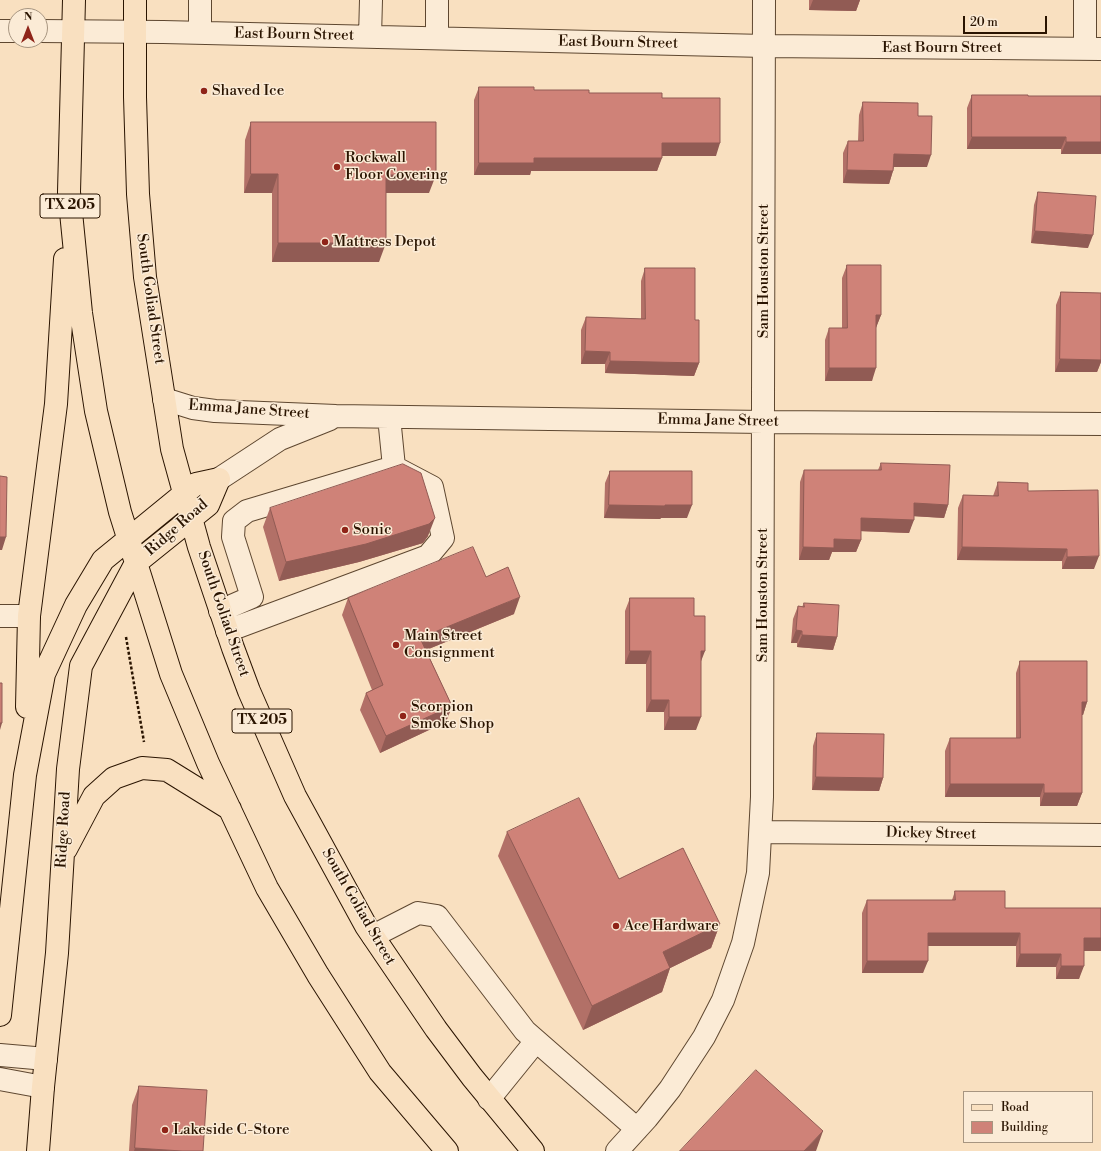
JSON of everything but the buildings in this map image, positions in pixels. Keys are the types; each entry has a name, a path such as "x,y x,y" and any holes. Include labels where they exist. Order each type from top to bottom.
{"main road":[{"name":"TX 205","path":"74,0 69,192 81,313 96,411 120,512 171,674 208,763 267,888 318,975 380,1072 448,1151"},
{"name":"South Goliad Street","path":"135,0 134,32 136,132 141,240 145,277 172,449 205,566 224,621 249,691 295,796 372,936 436,1029 489,1099 533,1151"},
{"path":"25,775 29,616 56,404 69,192"},
{"name":"Ridge Road","path":"0,1015 25,775 44,674 76,605 103,560 196,484 219,480"},
{"name":"Ridge Road","path":"38,1151 57,952 68,769 81,666 136,563 208,505 219,480"},
{"path":"63,855 94,796 114,778 142,768 167,770 230,809"}],"street":[{"path":"200,0 200,33"},
{"path":"370,37 372,0"},
{"path":"437,0 437,38"},
{"name":"Sam Houston Street","path":"616,1151 637,1129 670,1089 704,1037 723,1000 743,943 758,873 762,789 764,0"},
{"path":"1084,0 1093,49"},
{"name":"East Bourn Street","path":"48,32 200,33 765,46 1093,49"},
{"name":"Emma Jane Street","path":"164,399 193,408 214,411 336,416 764,422 1101,424"},
{"name":"Emma Jane Street","path":"219,480 280,439 336,416"},
{"path":"389,417 394,467"},
{"path":"394,467 432,487 443,538 428,556 224,621 252,597 232,536 234,521 247,511 394,467"},
{"path":"0,616 29,616"},
{"name":"Dickey Street","path":"761,832 1101,835"},
{"path":"372,936 418,913 438,916 525,1031 637,1129"},
{"path":"489,1099 536,1041"},
{"path":"0,1055 46,1059"},
{"path":"0,1080 43,1087"}],"path":[{"path":"126,636 144,743"}],"place":[{"name":"Shaved Ice","path":"204,91"},
{"name":"Rockwall Floor Covering","path":"337,167"},
{"name":"Mattress Depot","path":"325,242"},
{"name":"Sonic","path":"345,530"},
{"name":"Main Street Consignment","path":"396,645"},
{"name":"Scorpion Smoke Shop","path":"403,716"},
{"name":"Ace Hardware","path":"616,926"},
{"name":"Lakeside C-Store","path":"165,1130"}]}
